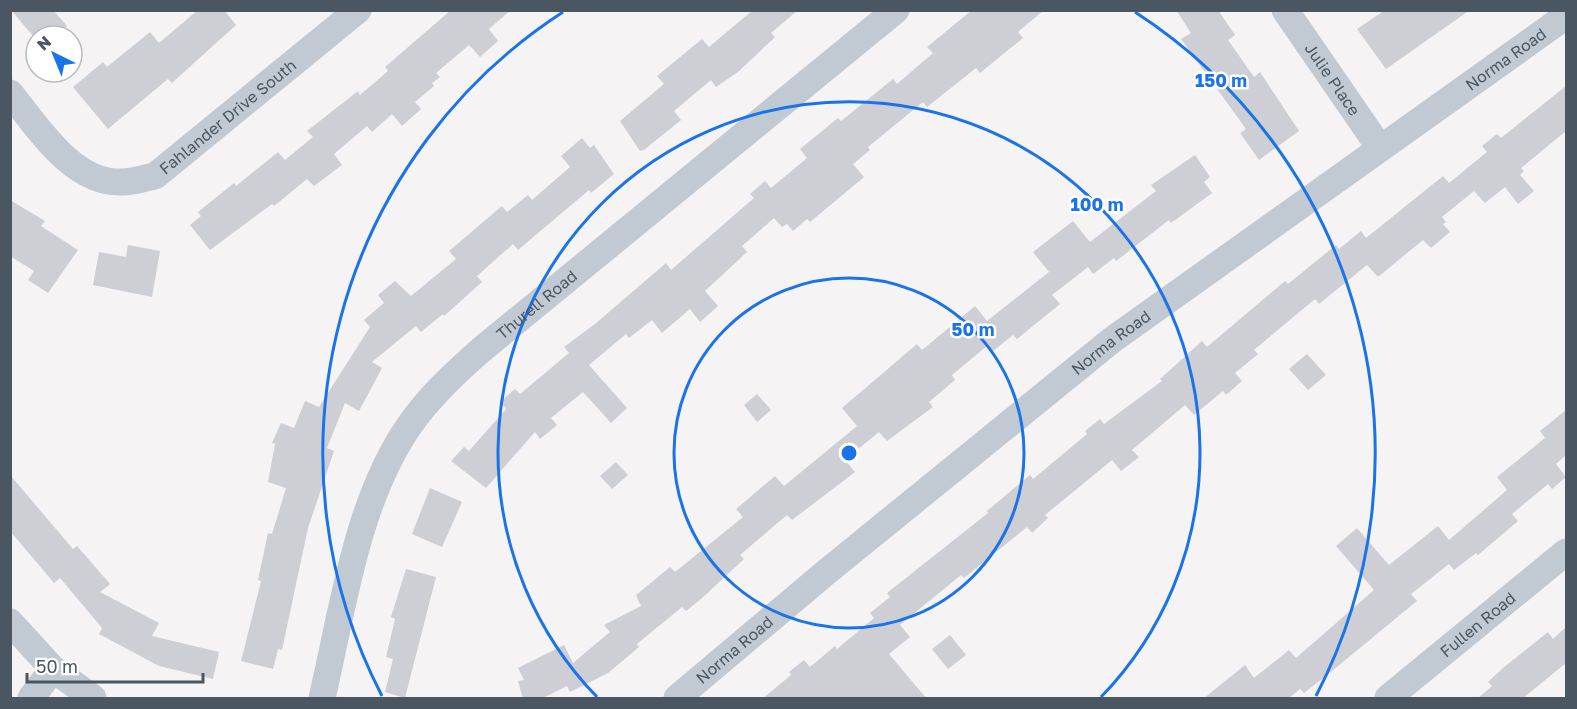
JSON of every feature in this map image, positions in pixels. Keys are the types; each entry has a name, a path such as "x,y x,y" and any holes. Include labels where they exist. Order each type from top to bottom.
{"street":[{"name":"Fahlander Drive South","path":"10,93 60,153 87,174 121,183 155,177 358,10"},
{"name":"Thurell Road","path":"322,699 363,521 386,465 409,426 440,387 481,350 896,10"},
{"name":"Julie Place","path":"1285,10 1380,148"},
{"name":"Norma Road","path":"677,699 824,574 1112,340 1566,16"},
{"name":"Fullen Road","path":"1388,699 1566,552"},
{"path":"10,622 53,669 93,699"},
{"path":"31,699 53,669"}],"building":[{"path":"11,10 53,10 65,24 24,24"},
{"path":"198,10 224,10 236,25 172,83 168,79 108,129 73,87 77,84 84,84 84,78 103,62 107,67 150,32 159,43"},
{"path":"451,10 511,10 489,29 498,41 480,57 469,45 436,73 440,77 432,83 434,86 415,102 421,109 402,126 392,114 372,132 367,126 334,154 342,165 314,186 307,179 274,206 272,204 210,250 190,225 201,216 198,212 234,183 236,186 278,152 285,160 313,137 307,131 358,91 360,95 388,71 385,67"},
{"path":"753,10 798,10 771,33 775,37 738,72 716,87 711,80 674,111 681,120 640,151 620,121 664,84 657,76 702,39 709,47"},
{"path":"972,10 1044,10 1018,32 1023,38 980,73 976,68 927,107 923,102 868,147 870,150 853,164 864,177 810,222 807,219 793,231 787,224 782,227 774,218 742,246 747,252 705,291 718,306 700,322 690,309 662,333 652,320 629,338 626,334 589,365 627,408 611,423 583,392 551,418 557,425 540,439 535,432 486,488 451,461 464,447 469,451 506,409 500,402 515,389 520,394 569,353 564,347 595,324 666,263 671,270 754,198 750,194 765,181 771,188 807,158 800,149 838,118 841,121 893,79 897,84 933,53 927,47"},
{"path":"1176,10 1218,10 1235,35 1228,40 1254,77 1260,72 1299,131 1259,160 1240,133 1246,129 1181,39 1191,33"},
{"path":"1385,10 1470,10 1386,69 1357,29"},
{"path":"1566,86 1566,131 1521,168 1524,171 1520,175 1534,191 1518,204 1505,187 1485,203 1474,191 1442,217 1446,222 1443,224 1450,232 1431,248 1423,240 1378,277 1367,265 1319,304 1315,299 1254,350 1258,354 1235,373 1242,381 1226,395 1223,391 1194,415 1185,405 1132,450 1139,457 1121,471 1112,460 1045,515 1048,518 1032,533 1027,527 964,578 961,575 900,625 910,637 889,654 927,699 762,699 791,675 789,672 804,660 810,667 835,646 837,649 874,618 870,613 890,597 887,593 988,513 987,511 1030,475 1033,479 1087,434 1085,431 1100,419 1104,424 1162,381 1160,379 1202,341 1207,347 1285,281 1288,284 1336,245 1339,249 1361,231 1366,238 1443,176 1449,183 1487,152 1482,146 1497,134 1501,138"},
{"path":"582,138 590,148 594,145 614,174 591,193 589,190 518,250 513,244 477,276 482,282 444,316 443,314 421,332 416,326 372,362 382,368 359,411 345,403 327,448 334,451 308,528 282,650 278,649 273,669 241,661 261,581 258,580 268,533 272,534 286,488 268,482 275,444 272,443 281,423 294,428 305,401 319,407 370,327 364,320 384,303 378,295 395,281 411,296 456,259 449,251 502,206 507,212 528,195 532,200 570,167 561,156"},
{"path":"1195,155 1210,177 1204,182 1212,193 1171,223 1169,220 1116,261 1114,258 1093,274 1088,267 1052,295 1060,304 1017,339 1013,335 992,352 987,346 952,375 955,380 929,402 933,407 887,441 879,432 845,460 855,472 792,520 787,515 740,555 744,559 701,599 686,611 682,607 637,644 639,647 608,673 570,692 567,686 541,699 523,699 518,681 524,680 518,668 564,645 573,663 610,632 604,625 641,606 636,595 670,567 675,572 743,517 736,509 775,476 784,486 857,426 842,408 917,344 922,350 975,306 987,321 1049,272 1033,252 1073,221 1090,242 1156,191 1151,185"},
{"path":"10,200 45,221 41,226 78,250 48,293 28,280 34,271 10,256"},
{"path":"128,245 160,251 152,297 93,285 99,252 126,257"},
{"path":"1307,354 1326,375 1308,390 1289,369"},
{"path":"757,394 771,410 757,422 744,405"},
{"path":"1566,410 1566,455 1556,464 1566,477 1552,489 1548,484 1512,514 1518,521 1478,555 1476,553 1454,570 1449,564 1411,594 1417,601 1304,693 1300,689 1288,699 1203,699 1245,665 1254,678 1289,650 1296,658 1374,590 1336,546 1357,528 1389,565 1438,526 1449,540 1507,490 1497,477 1545,438 1540,431"},
{"path":"616,462 628,475 612,489 600,476"},
{"path":"10,475 73,549 77,546 110,584 100,592 159,623 152,636 219,652 213,679 159,666 99,634 102,628 60,578 54,583 10,531"},
{"path":"430,488 462,502 442,547 412,534"},
{"path":"406,569 436,577 405,698 385,692 393,659 386,657 395,619 391,617"},
{"path":"1566,627 1566,663 1522,699 1477,699 1492,686 1488,682 1503,668 1548,632 1553,639"},
{"path":"950,635 966,655 948,669 932,649"}]}
